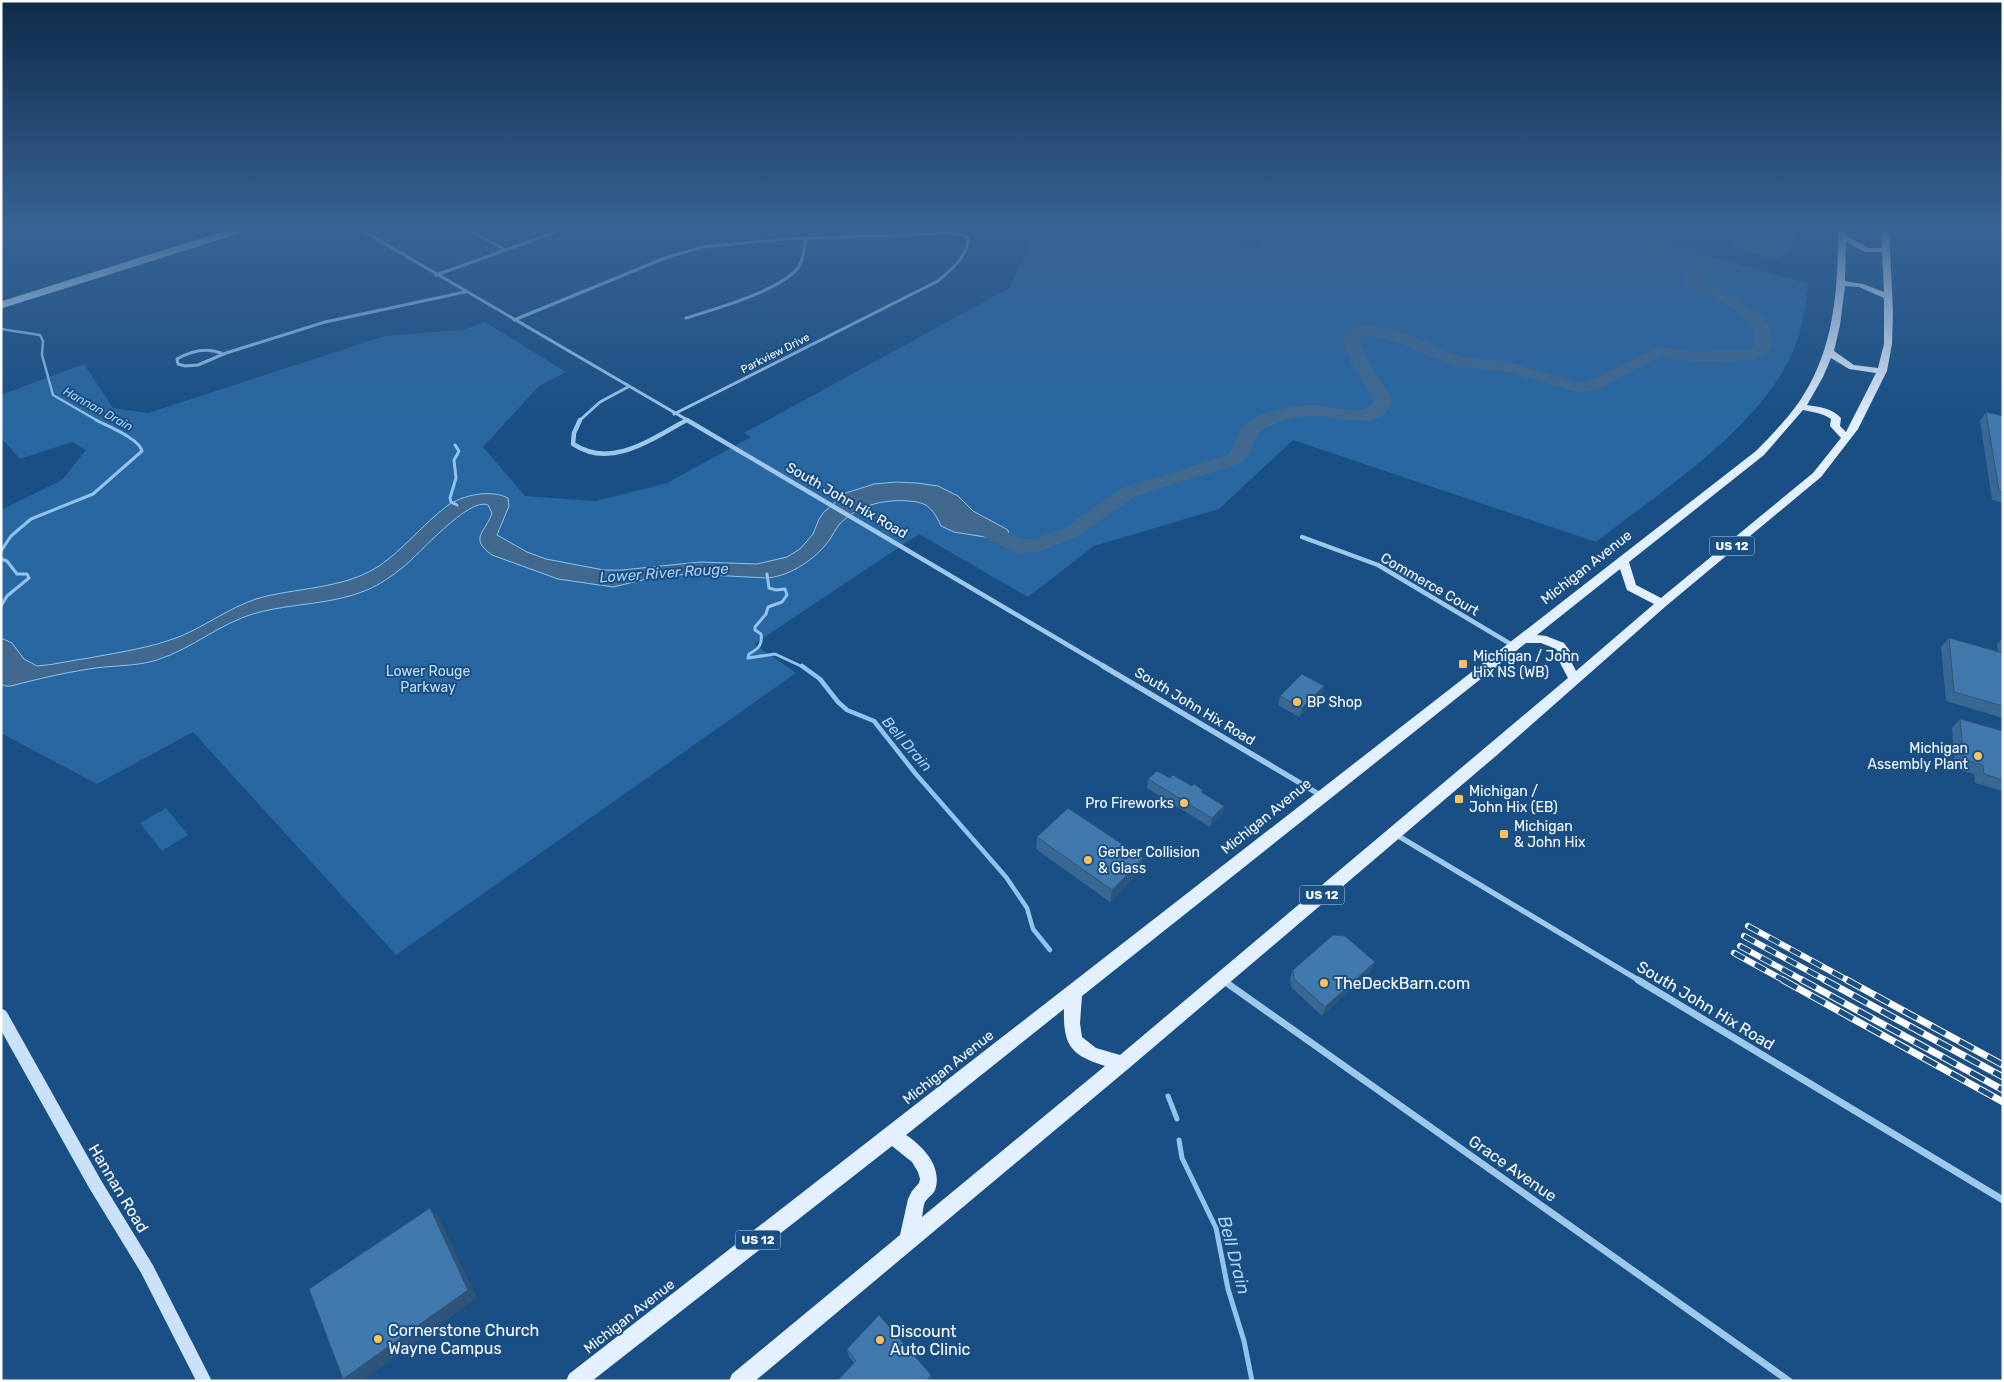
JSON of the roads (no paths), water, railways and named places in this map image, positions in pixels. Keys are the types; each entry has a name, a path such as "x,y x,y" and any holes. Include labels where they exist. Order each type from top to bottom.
{"main road":[{"name":"Michigan Avenue","path":"576,1381 1760,453 1782,432 1814,388 1830,353 1838,319 1841,292"},
{"path":"1878,292 1889,297"},
{"name":"US 12","path":"744,1379 909,1238 1122,1063 1395,834 1662,603 1812,479 1846,438 1864,410 1882,371 1888,344 1889,292"},
{"path":"1830,353 1852,367 1882,371"},
{"path":"1802,407 1832,414 1836,418 1835,426 1846,438"},
{"path":"1623,561 1631,587 1662,603"},
{"path":"1520,643 1542,639 1560,646 1564,651 1564,659 1575,680"},
{"path":"1074,992 1071,1027 1073,1037 1079,1046 1094,1056 1122,1063"},
{"path":"891,1136 903,1142 913,1152 922,1162 927,1173 926,1187 918,1198 909,1238"}],"street":[{"path":"1,305 40,292"},
{"path":"221,353 210,349 201,350 191,352 177,359 178,364 188,366 210,360 221,353 340,317 414,304 464,292"},
{"name":"South John Hix Road","path":"467,292 853,517 1322,796"},
{"path":"514,320 581,292"},
{"path":"686,318 717,309 754,292"},
{"name":"Parkview Drive","path":"674,414 917,292"},
{"path":"628,387 600,402 584,416 572,436 573,444 578,449 598,454 620,452 685,421"},
{"name":"Commerce Court","path":"1302,537 1383,568 1520,643"},
{"name":"South John Hix Road","path":"1395,834 2003,1200"},
{"name":"Grace Avenue","path":"1221,979 1789,1381"},
{"name":"Hannan Road","path":"1,1016 95,1184 147,1270 204,1381"}],"water":[{"path":"896,482 938,486 958,496 973,511 1008,530 1010,541 954,532 941,526 932,511 925,505 915,502 889,501 870,505 853,513 838,526 825,546 811,559 794,570 776,577 689,574 651,578 613,587 558,579 492,555 481,544 480,539 492,513 488,505 480,505 469,509 457,518 398,571 381,583 354,595 340,599 284,607 243,617 157,660 50,676 11,686 1,684 1,638 12,643 24,659 37,666 158,644 191,632 256,599 334,584 365,574 388,559 447,506 468,496 493,494 508,498 509,506 497,535 527,552 546,559 604,570 622,570 700,562 757,564 787,557 800,549 813,534 824,512 846,493 874,484"}],"waterway":[{"name":"Lower River Rouge","path":"982,528 1019,546 1038,545 1071,532 1129,492 1235,459 1242,451 1249,431 1264,421 1311,410 1361,416 1376,411 1382,405 1383,399 1360,363 1351,340 1353,335 1361,331 1379,332 1406,340 1459,362 1510,367 1580,388 1599,383 1659,351 1695,357 1717,357 1751,355 1761,350 1764,338 1761,326 1753,316 1713,292"},
{"name":"Hannan Drain","path":"1,329 40,335 43,341 42,355 53,395 97,421"},
{"name":"Hannan Drain","path":"1,551 11,536 31,519 93,494 142,451 136,442 97,421"},
{"path":"455,445 459,451 454,460 456,478 450,498 451,502 457,505"},
{"name":"Hannan Drain","path":"1,559 7,561 17,574 27,574 29,578 7,596 1,606"},
{"name":"Bell Drain","path":"767,574 769,588 776,590 785,589 787,595 782,602 768,607 766,614 755,627 755,630 761,634 761,641 757,648 749,654 748,658 775,654 803,667"},
{"name":"Bell Drain","path":"802,666 820,679 838,702 847,710 874,721 915,773 1006,877 1027,908 1033,929 1050,950"},
{"name":"Bell Drain","path":"1168,1096 1177,1119"},
{"name":"Bell Drain","path":"1179,1140 1182,1158 1216,1228 1228,1289 1244,1341 1252,1381"}],"railway":[{"path":"1748,926 1849,981"},
{"path":"1744,936 1827,981"},
{"path":"1740,946 1804,981"},
{"path":"1734,953 1785,981"},
{"path":"1783,980 2003,1102"},
{"path":"1802,980 2003,1090"},
{"path":"1825,980 2003,1077"},
{"path":"1847,980 2003,1065"}],"place":[{"name":"Michigan / John Hix NS (WB)","path":"1463,664"},
{"name":"BP Shop","path":"1297,702"},
{"name":"Michigan Assembly Plant","path":"1978,756"},
{"name":"Michigan / John Hix (EB)","path":"1459,799"},
{"name":"Pro Fireworks","path":"1184,803"},
{"name":"Michigan & John Hix","path":"1504,834"},
{"name":"Gerber Collision & Glass","path":"1088,860"},
{"name":"TheDeckBarn.com","path":"1324,983"},
{"name":"Cornerstone Church Wayne Campus","path":"378,1339"},
{"name":"Discount Auto Clinic","path":"880,1340"}],"park label":[{"name":"Lower Rouge Parkway","path":"428,680"}]}
